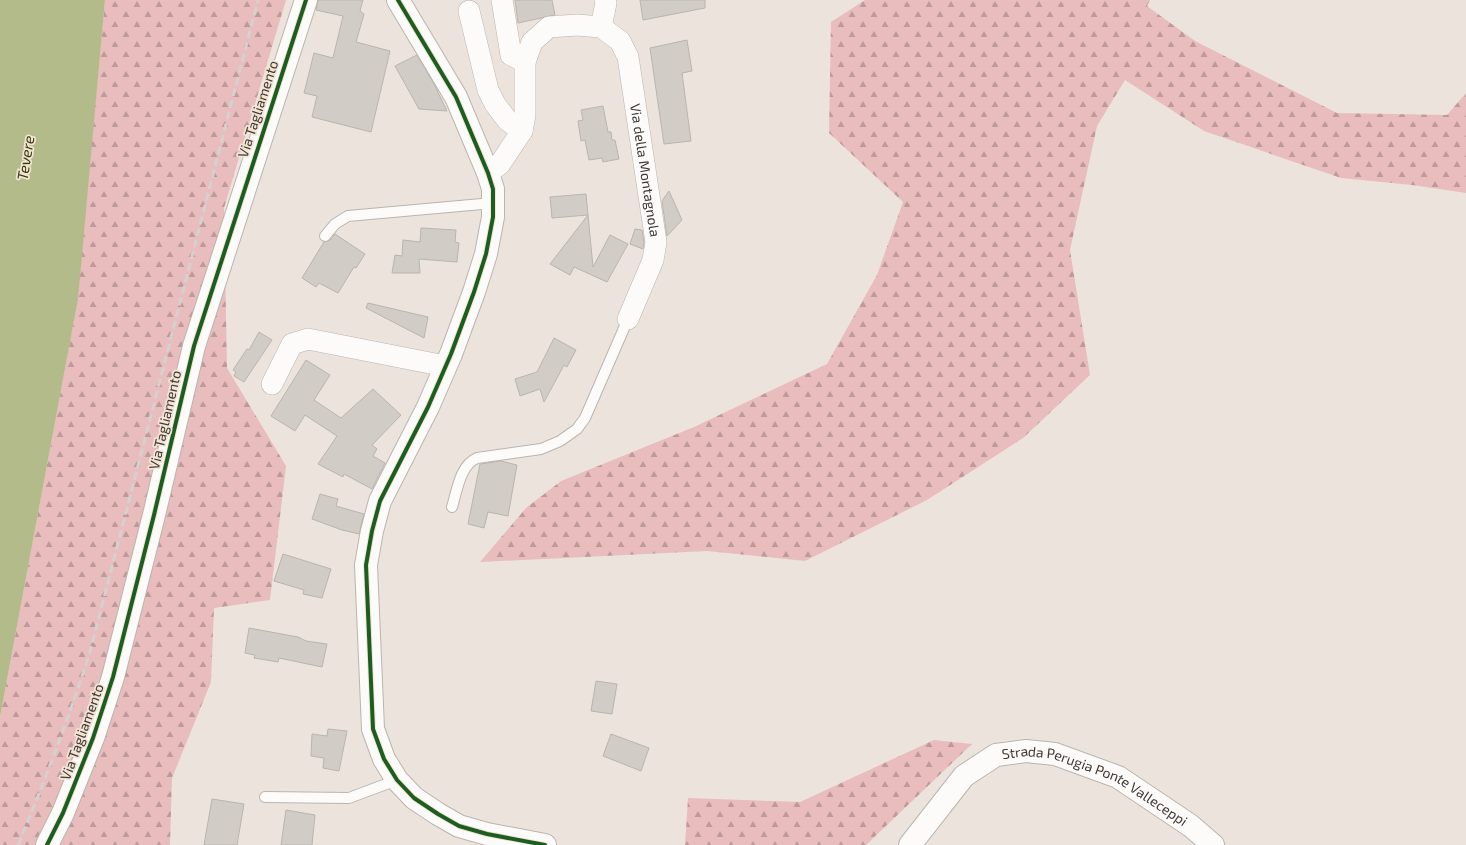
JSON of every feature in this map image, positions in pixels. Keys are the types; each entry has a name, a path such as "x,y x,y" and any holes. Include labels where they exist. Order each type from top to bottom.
{"street":[{"name":"Via Tagliamento","path":"47,845 63,813 93,738 113,677 154,515 194,346 306,0"},
{"path":"398,0 456,97 488,173 493,189 493,217 484,261 451,354 428,407 380,501 372,531 366,565 373,729 384,759 397,780 414,798 459,826 487,834 546,845"},
{"path":"502,0 511,54 525,62"},
{"path":"601,28 605,0"},
{"path":"469,11 488,90 495,104 508,120 522,131"},
{"name":"Via della Montagnola","path":"488,173 500,164 522,131 525,115 525,62 532,42 549,27 577,25 601,28 620,41 628,57 656,242 653,260 628,320"},
{"path":"272,384 292,344 308,339 445,366"},
{"name":"Strada Perugia Ponte Valleceppi","path":"910,845 964,776 996,755 1026,751 1055,754 1118,777 1191,826 1213,845"}],"lane":[{"path":"325,236 335,224 348,216 493,204"},
{"path":"452,507 464,469 471,460 541,449 560,441 577,429 585,418 628,320"},
{"path":"265,797 349,798 397,780"}],"green space":[{"path":"105,0 286,0 224,208 227,368 286,466 270,600 214,608 211,682 172,778 170,845 0,845 0,717 76,309"},
{"path":"865,0 1150,0 1147,6 1195,41 1337,113 1447,115 1466,93 1466,193 1412,185 1341,178 1204,131 1125,80 1097,126 1070,250 1090,375 1023,438 927,500 805,561 707,551 480,562 526,508 561,481 694,427 827,364 877,275 903,202 829,133 831,22"},
{"path":"934,740 972,744 866,845 685,845 688,798 800,802"}],"water":[{"name":"Tevere","path":"0,0 105,0 78,299 0,717"}],"building":[{"path":"318,0 363,0 360,11 364,14 356,42 390,51 371,132 312,117 317,96 304,93 314,53 333,58 343,16 316,10"},
{"path":"515,0 552,0 555,15 518,23"},
{"path":"640,0 705,0 705,8 643,20"},
{"path":"687,40 692,71 682,73 691,141 664,144 650,48"},
{"path":"417,55 433,82 447,111 419,109 395,66"},
{"path":"603,106 608,132 611,132 612,140 615,140 619,159 603,162 602,158 589,160 585,140 581,141 578,121 583,120 581,110"},
{"path":"669,191 682,220 667,236 662,201"},
{"path":"586,194 593,267 610,235 628,244 607,282 574,267 570,275 550,264 588,215 552,218 550,197"},
{"path":"421,228 456,230 455,242 459,243 457,262 419,259 420,273 392,273 395,255 402,256 403,240 420,242"},
{"path":"635,229 642,230 644,242 643,249 630,244"},
{"path":"335,234 365,254 356,268 354,267 338,293 319,283 316,287 302,278 324,242 330,240"},
{"path":"368,303 428,317 424,338 366,308"},
{"path":"259,332 272,340 244,382 234,376 236,372 233,370 247,349 249,350"},
{"path":"554,338 576,350 567,367 564,365 544,402 540,389 520,396 515,379 537,372"},
{"path":"306,360 330,375 314,400 341,418 373,389 401,415 372,445 377,449 373,456 385,463 372,489 344,474 343,477 318,464 337,436 305,415 295,431 271,416"},
{"path":"501,461 517,465 508,516 488,512 484,528 468,524 480,464"},
{"path":"320,494 338,499 336,506 364,514 359,534 342,530 312,519"},
{"path":"283,554 331,569 322,598 303,594 304,590 274,581"},
{"path":"249,628 298,637 306,641 327,644 322,667 279,658 278,662 254,658 255,655 245,653"},
{"path":"596,681 617,684 612,714 591,711"},
{"path":"328,729 347,731 339,771 323,768 324,758 311,756 312,734 327,736"},
{"path":"611,734 649,748 641,771 603,756"},
{"path":"212,799 244,804 237,845 204,845"},
{"path":"286,810 315,815 312,845 281,845"}],"railway":[{"path":"18,845 38,797 74,701 90,652 258,0"}],"cycle path":[{"path":"47,845 63,813 93,738 113,677 154,515 194,346 306,0"},
{"path":"398,0 456,97 488,173 493,189 493,217 486,254 474,292 451,354 428,407 380,501 372,531 366,565 373,729 384,759 397,780 414,798 459,826 487,834 545,845"}]}
